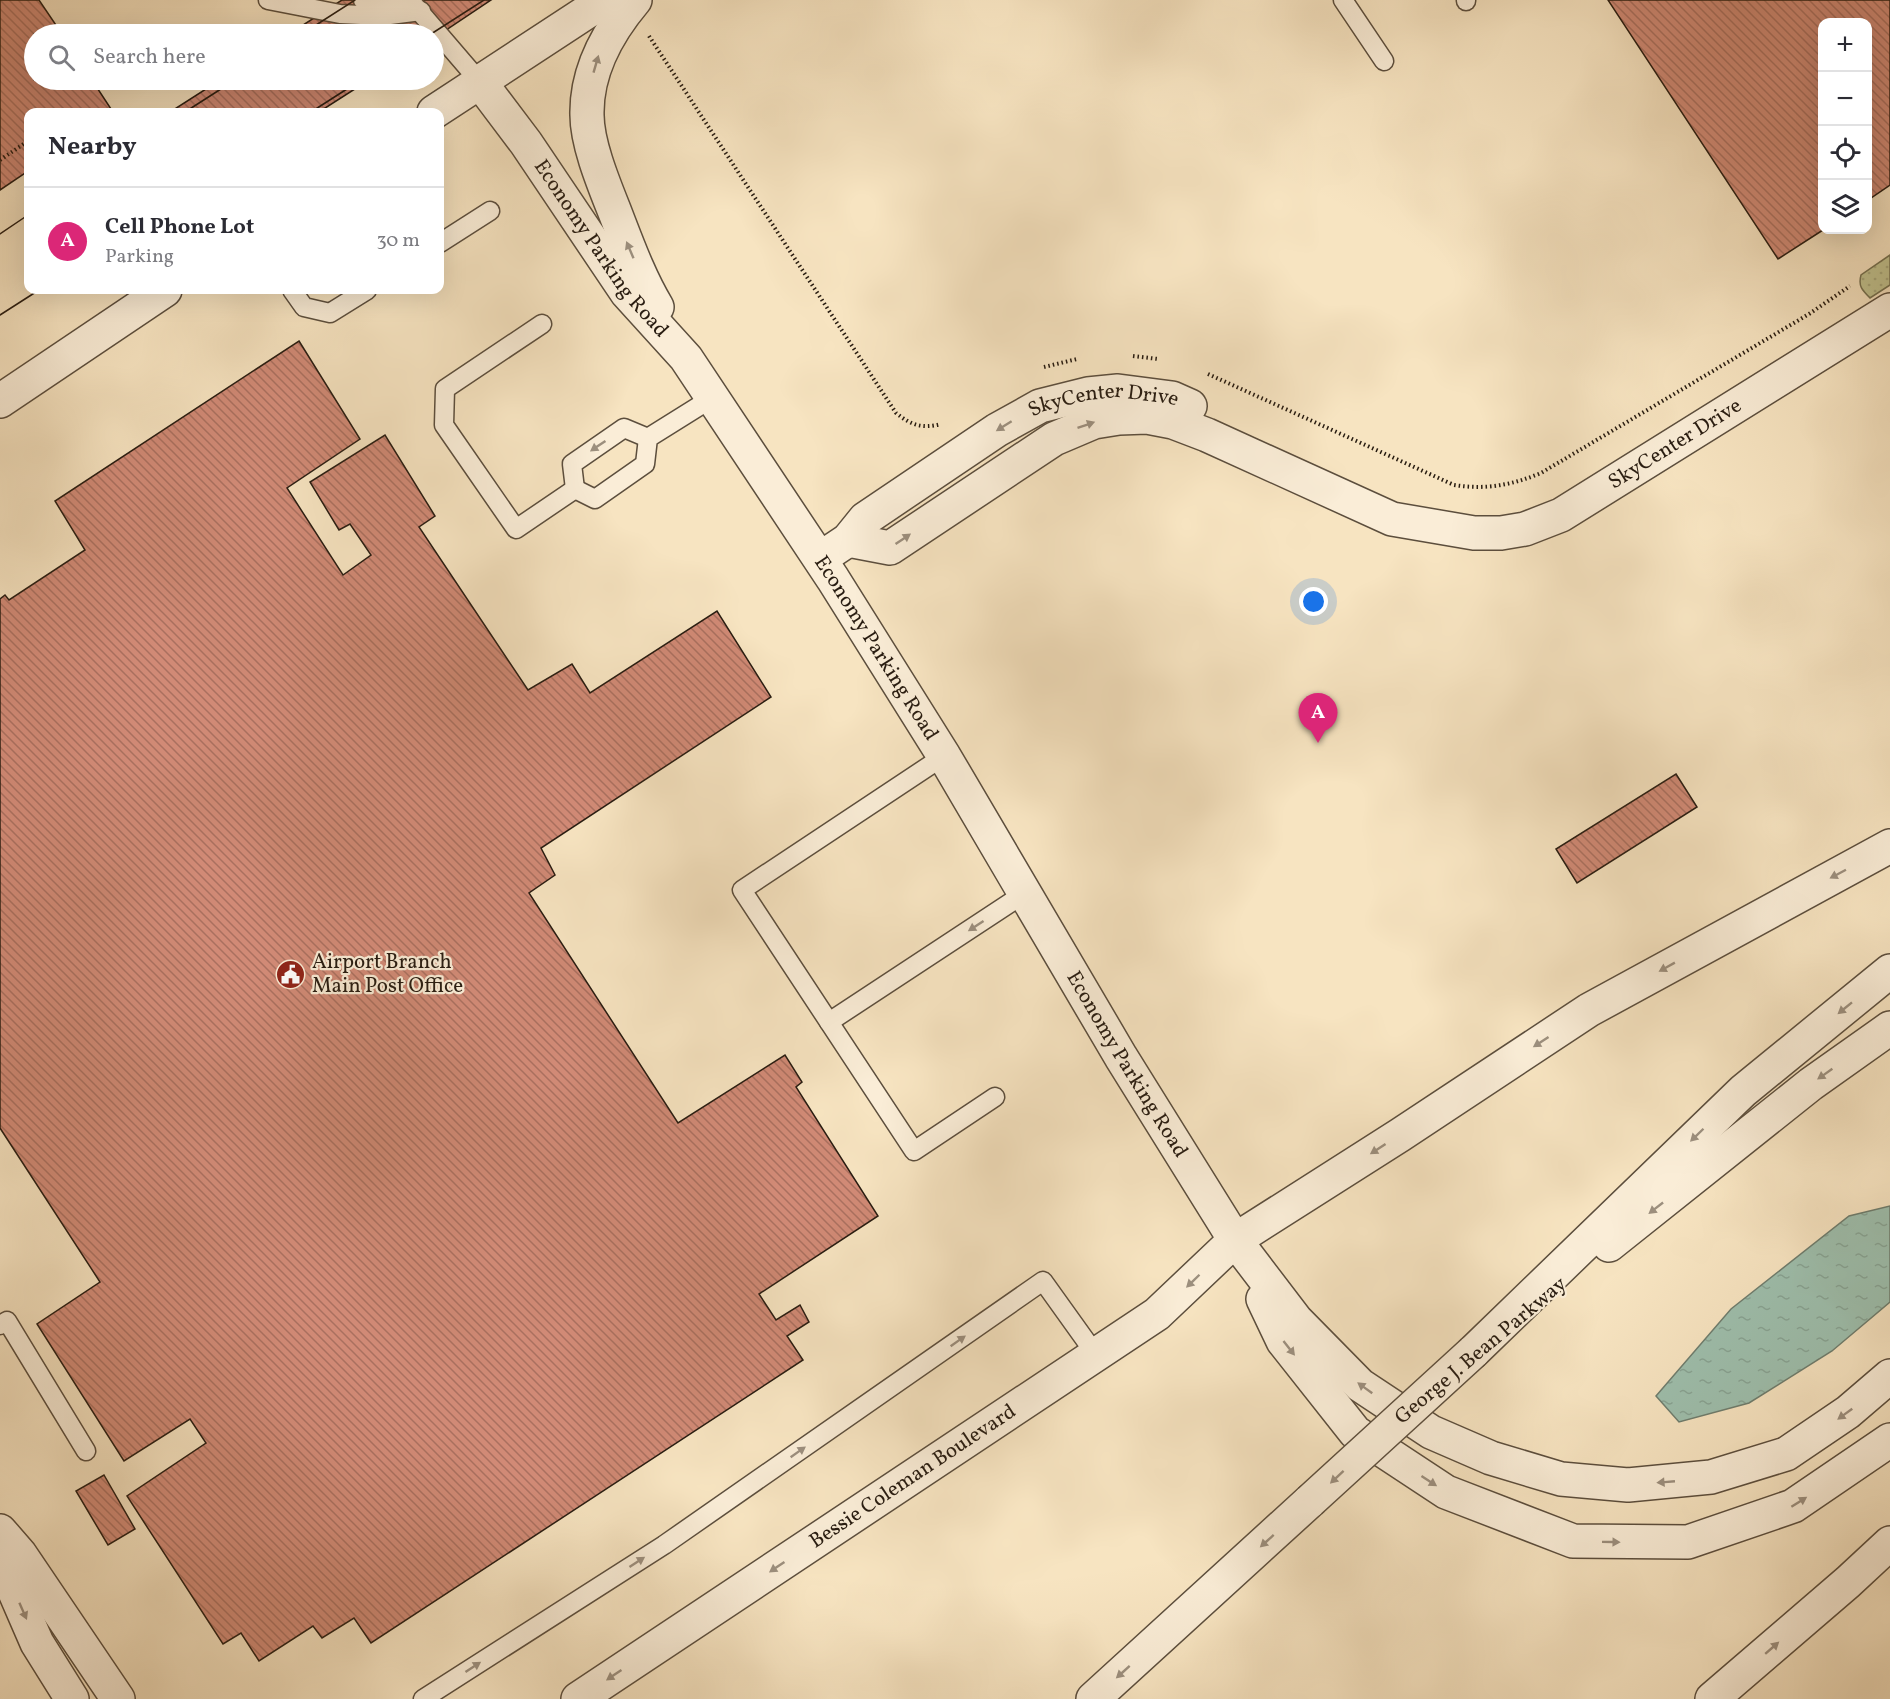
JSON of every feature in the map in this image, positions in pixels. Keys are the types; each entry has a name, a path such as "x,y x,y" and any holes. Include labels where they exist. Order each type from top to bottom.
{"street":[{"path":"440,108 605,0"},
{"path":"636,0 623,15 596,58 587,115 588,124 597,162 629,249 651,298 686,358"},
{"name":"Economy Parking Road","path":"480,82 526,143 627,293 686,358 819,559 944,756 1120,1057 1235,1240"},
{"path":"0,401 159,294"},
{"name":"SkyCenter Drive","path":"819,559 848,540 865,519 1019,417 1040,406 1062,400 1088,394 1118,392 1172,398 1392,498 1445,530 1501,533 1525,529 1561,514 1890,310"},
{"name":"Bessie Coleman Boulevard","path":"578,1699 1157,1314 1235,1240 1400,1135 1589,1010 1890,846"},
{"path":"1473,1352 1743,1091 1890,971"},
{"name":"George J. Bean Parkway","path":"1093,1699 1473,1352 1811,1084 1890,1028"},
{"path":"1235,1240 1296,1320 1360,1385 1431,1432 1491,1458 1561,1479 1628,1485 1712,1477 1786,1454 1848,1412 1890,1376"},
{"path":"1235,1240 1283,1341 1355,1432 1446,1492 1573,1541 1688,1542 1793,1506 1890,1440"},
{"path":"0,1531 20,1554 118,1699"},
{"path":"1712,1699 1890,1543"},
{"path":"0,1558 37,1643 72,1699"}],"lane":[{"path":"268,0 340,14 382,16 414,4"},
{"path":"363,0 414,4"},
{"path":"398,0 414,4 431,24"},
{"path":"1343,0 1384,61"},
{"path":"444,39 480,82"},
{"path":"444,240 490,211"},
{"path":"295,294 304,307 330,313 361,294"},
{"path":"542,324 445,389 444,425 516,529 574,489"},
{"path":"648,438 712,398"},
{"path":"574,489 572,464 624,428 648,438"},
{"path":"574,489 595,499 645,464 648,438"},
{"path":"944,756 742,890 914,1151 995,1096"},
{"path":"829,1022 1025,893"},
{"path":"423,1699 664,1545 1043,1281 1096,1355"},
{"path":"0,1325 7,1321 86,1451"}],"path":[{"path":"645,31 896,413 907,422 920,427 941,424 951,418"},
{"path":"0,160 24,144"},
{"path":"1202,372 1454,485 1474,488 1498,486 1520,482 1541,473 1809,314 1850,286"},
{"path":"1129,355 1165,360"},
{"path":"1035,370 1084,357"}],"green space":[{"path":"1890,255 1890,285 1870,298 1861,288 1861,275"}],"water":[{"path":"1890,1206 1890,1302 1832,1351 1749,1403 1679,1422 1656,1396 1731,1309 1849,1216"}],"building":[{"path":"0,0 39,0 55,24 24,24 24,90 99,90 110,108 24,108 24,174 0,190"},
{"path":"342,0 491,0 444,31 444,24 305,24"},
{"path":"1608,0 1890,0 1890,185 1872,197 1872,18 1818,18 1818,233 1778,259"},
{"path":"204,90 353,90 325,108 176,108"},
{"name":"Airport Branch Main Post Office","path":"299,341 360,439 287,488 343,575 371,555 350,524 339,530 310,482 385,435 435,516 419,527 528,690 572,664 590,693 717,611 771,697 541,848 555,875 529,893 678,1123 785,1055 802,1082 796,1087 878,1216 759,1294 776,1320 800,1305 809,1322 787,1336 803,1360 371,1643 354,1618 322,1638 313,1626 259,1661 241,1633 223,1644 127,1496 206,1443 190,1419 124,1461 37,1324 100,1282 0,1128 0,599 5,595 9,600 85,550 55,501"},
{"path":"1676,774 1697,807 1577,883 1556,849"},
{"path":"104,1475 135,1529 108,1545 76,1491"}],"tram line":[{"path":"318,24 355,0"},
{"path":"444,26 484,0"},
{"path":"191,108 219,90"},
{"path":"317,108 345,90"},
{"path":"0,234 24,218"},
{"path":"0,315 33,294"}],"place":[{"name":"Cell Phone Lot","path":"1318,743"},
{"name":"Airport Branch Main Post Office","path":"291,974"}]}
